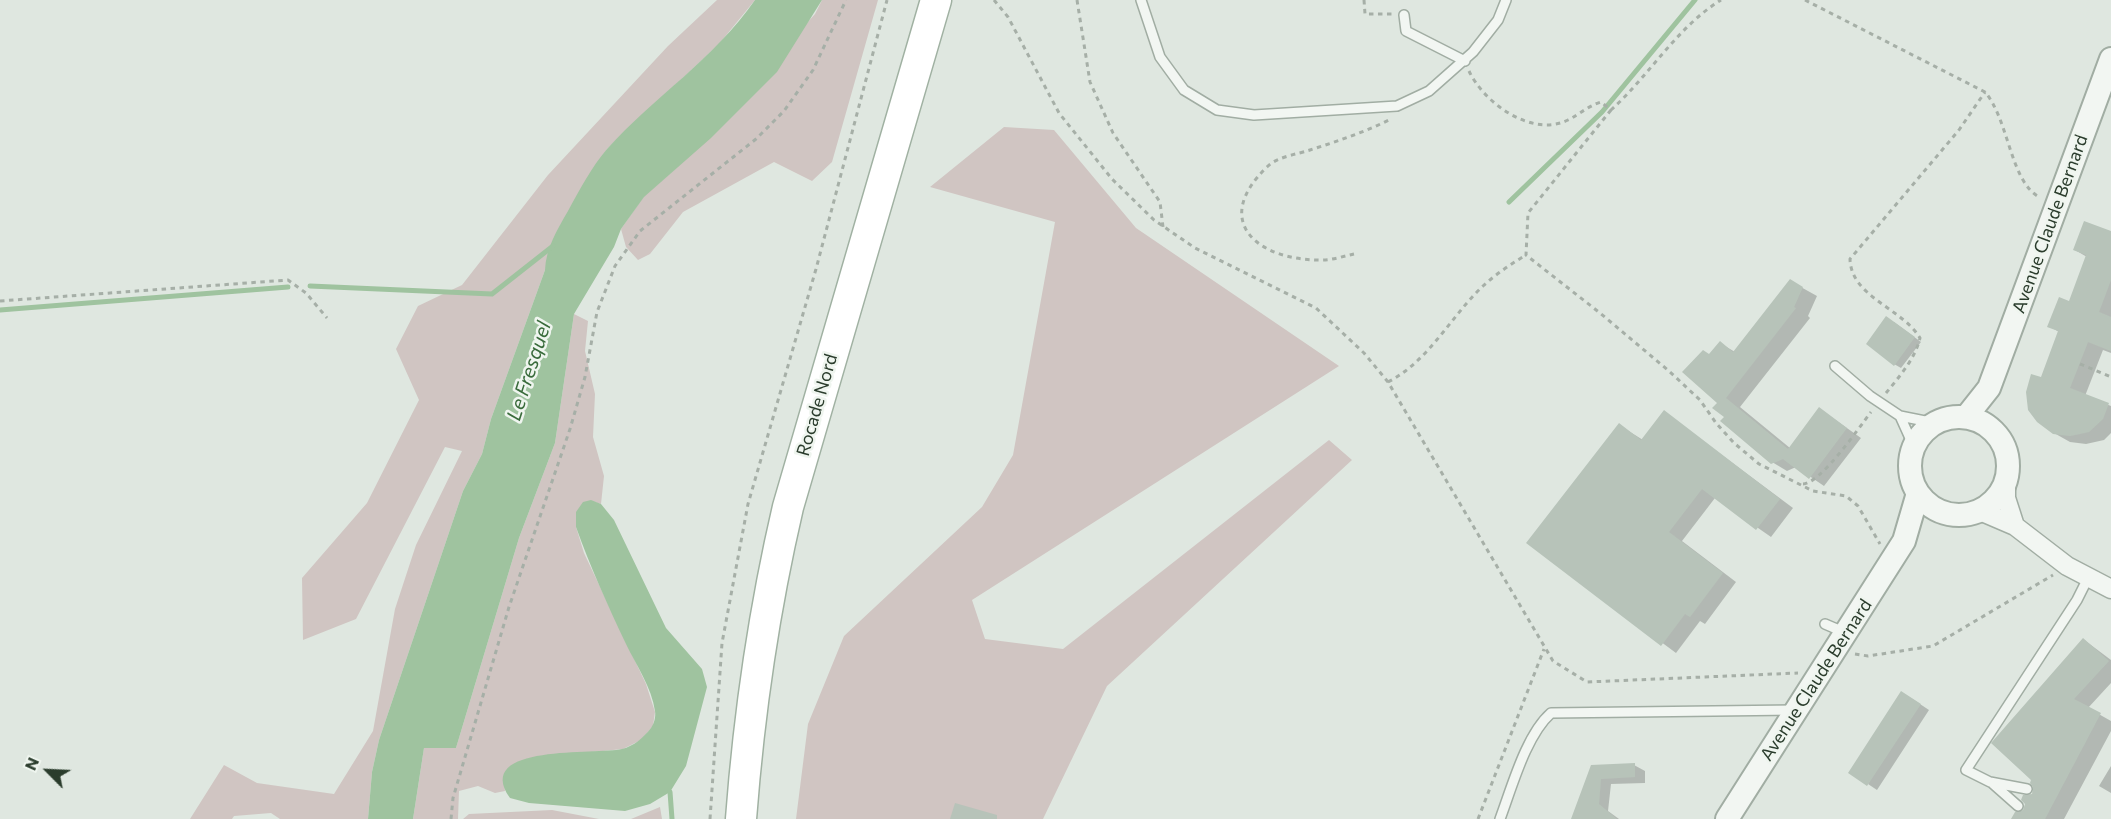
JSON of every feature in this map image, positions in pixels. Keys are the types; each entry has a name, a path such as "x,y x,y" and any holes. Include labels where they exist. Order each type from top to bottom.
{"main road":[{"name":"Rocade Nord","path":"741,819 748,722 770,584 788,507 936,0"}],"street":[{"name":"Avenue Claude Bernard","path":"1966,417 1989,388 2111,59"},
{"name":"Avenue Claude Bernard","path":"1989,388 1989,427"},
{"path":"2006,482 2000,494 1980,511 1965,515 1949,514 1937,510 1918,493 1911,479 1910,463 1914,447 1923,433 1935,423 1950,417 1966,417 1989,427 2000,438 2006,452 2008,467 2006,498 2016,526"},
{"name":"Avenue Claude Bernard","path":"1727,819 1905,541 1918,493"},
{"path":"1980,511 2016,526 2067,566 2111,589"},
{"name":"Avenue Claude Bernard","path":"1905,541 1929,524 1949,514"}],"lane":[{"path":"1141,0 1160,57 1184,90 1217,110 1254,115 1397,105 1429,92 1465,61 1498,20 1506,0"},
{"path":"1404,15 1406,31 1465,61"},
{"path":"1835,366 1878,402 1900,416 1935,423"},
{"path":"1900,416 1914,447"},
{"path":"2018,806 1990,782 1966,770 2077,600 2088,578"},
{"path":"1825,624 1840,642"},
{"path":"1500,819 1541,721 1551,713 1797,710"},
{"path":"1990,782 2026,789"}],"path":[{"path":"451,819 453,798 509,607 570,429 585,377 597,312 615,266 640,231 756,139 784,111 813,70 846,0"},
{"path":"710,819 722,643 748,504 816,269 887,0"},
{"path":"994,0 1008,17 1059,113 1112,179 1163,227 1195,248 1316,308 1365,353 1388,382 1544,649 1554,661 1587,682 1821,672"},
{"path":"1077,0 1090,82 1113,133 1160,202 1163,227"},
{"path":"1364,0 1365,15 1383,13"},
{"path":"1526,255 1528,213 1609,109 1634,89 1665,51 1707,9 1720,0"},
{"path":"1805,0 1985,92 1996,106 2024,184 2036,196 2057,204"},
{"path":"1465,61 1470,74 1492,102 1504,110 1542,126 1568,121 1588,106 1601,102 1609,109"},
{"path":"1801,484 1810,484 1823,472 1903,371 1920,339 1913,328 1856,282 1850,271 1850,259 1959,130 1985,92"},
{"path":"1354,254 1315,259 1276,253 1256,243 1245,228 1240,212 1246,191 1269,163 1365,132 1396,117"},
{"path":"1388,382 1426,352 1484,285 1526,255"},
{"path":"1526,255 1669,371 1700,400 1716,423 1734,442 1759,464 1813,492 1846,496 1858,506 1884,551"},
{"path":"0,301 288,280 306,293 327,318"},
{"path":"2080,364 2111,377"},
{"path":"1840,642 1868,656 1933,646 2015,600 2067,566"},
{"path":"1478,819 1544,649"}],"shaded area":[{"path":"717,0 755,0 719,44 607,149 545,270 491,419 482,454 463,491 379,740 372,772 368,819 280,819 271,813 234,816 232,819 190,819 224,765 257,783 334,794 373,731 395,609 416,545 462,451 445,447 356,619 303,640 302,578 367,503 419,400 396,349 418,306 462,285 548,175 668,46"},
{"path":"822,0 878,0 832,162 812,181 774,162 683,212 650,254 638,260 626,247 621,229 644,196 675,169 815,14"},
{"path":"1004,127 1054,130 1136,228 1339,366 972,600 985,639 1063,649 1329,440 1352,460 1107,686 1043,819 796,819 808,724 844,636 982,507 1013,455 1055,222 930,187"},
{"path":"574,314 588,321 585,351 595,394 593,437 604,476 601,504 591,501 576,527 584,553 646,684 655,712 653,726 641,740 623,749 562,755 504,782 505,791 495,793 478,786 459,791 458,819 413,819 424,748 456,748 519,538 555,443"},
{"path":"660,807 662,819 631,819"},
{"path":"552,810 599,819 463,819 469,814"}],"water":[{"name":"Le Fresquel","path":"755,0 822,0 777,72 711,138 644,197 621,229 614,247 574,314 555,443 519,538 456,748 424,748 413,819 368,819 372,772 379,740 463,491 482,454 491,419 545,270 547,254 553,239 586,179 607,149 721,41"},
{"path":"591,500 601,504 614,520 666,628 702,669 707,687 686,766 670,792 650,804 625,811 529,803 510,798 503,780 508,768 522,760 542,755 626,748 641,738 654,722 655,711 651,694 606,601 576,527 576,512 583,502"}],"building":[{"path":"2084,221 2111,231 2111,280 2099,312 2111,317 2111,351 2088,342 2070,388 2109,403 2103,419 2089,432 2070,436 2053,434 2037,422 2028,410 2026,392 2031,374 2041,377 2058,331 2047,327 2059,297 2069,301 2086,255 2073,250"},
{"path":"1790,279 1803,287 1794,307 1796,308 1726,398 1788,449 1819,407 1847,428 1809,479 1783,459 1771,464 1720,421 1724,417 1712,408 1717,403 1682,372 1703,350 1709,354 1720,341 1733,352"},
{"path":"1886,316 1915,337 1894,366 1866,344"},
{"path":"1664,410 1780,499 1756,530 1702,489 1669,532 1723,573 1690,617 1685,614 1661,646 1526,543 1619,423 1641,440"},
{"path":"2083,638 2109,661 2074,699 2101,713 2045,819 2011,819 2015,812 2023,810 2025,804 2021,800 2023,795 2032,794 2033,787 2031,780 1991,743"},
{"path":"1901,691 1921,704 1867,786 1848,773"},
{"path":"1635,763 1635,777 1601,779 1599,804 1617,819 1571,819 1591,765"},
{"path":"955,803 997,815 997,819 950,819"}],"waterway":[{"path":"1509,202 1602,112 1695,0"},
{"path":"310,286 492,294 553,246"},
{"path":"0,310 288,287"},
{"path":"670,792 672,819"}]}
